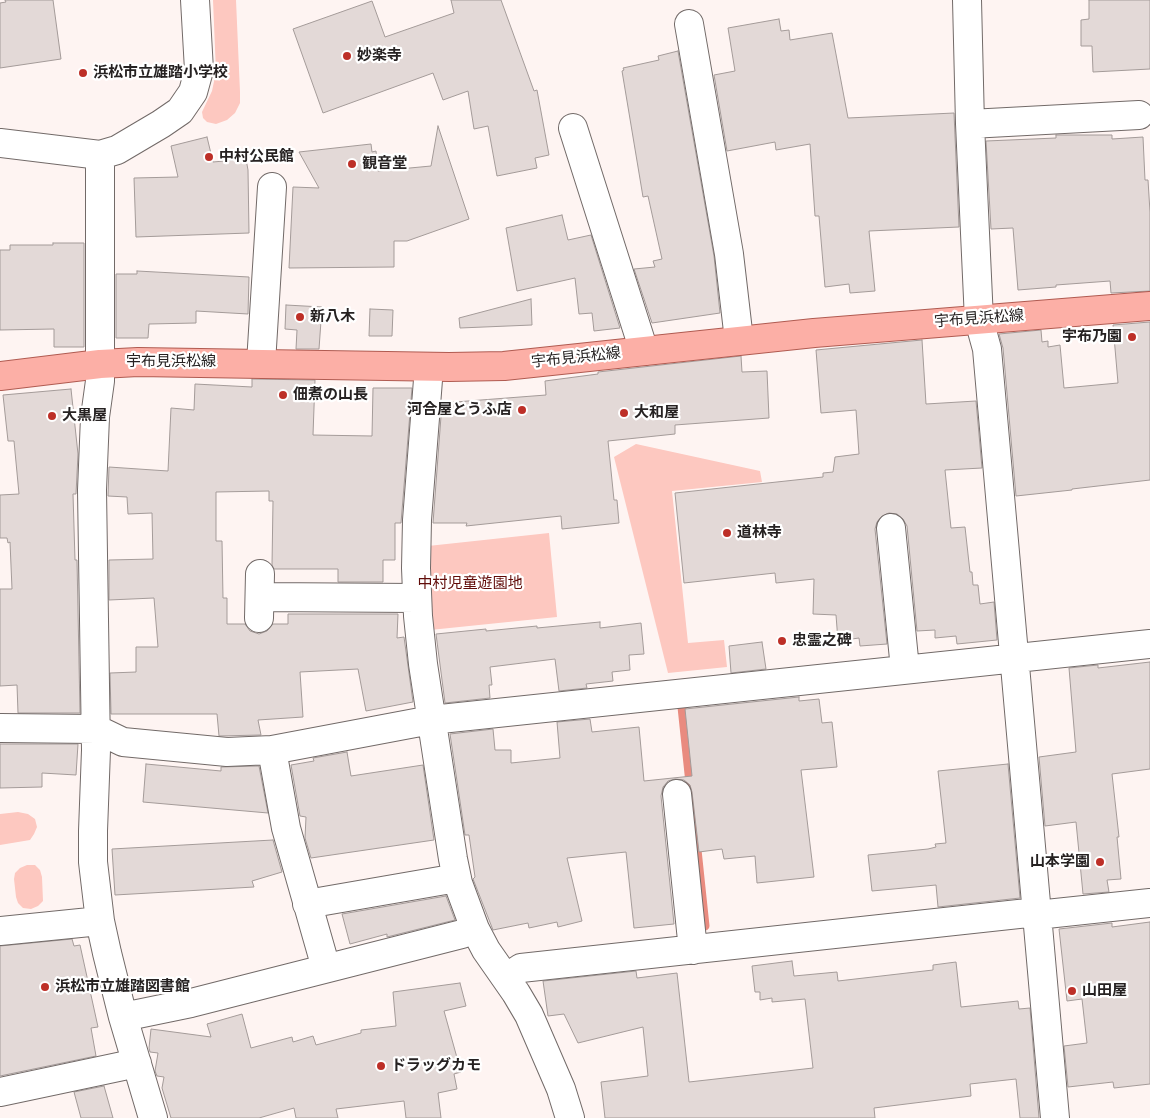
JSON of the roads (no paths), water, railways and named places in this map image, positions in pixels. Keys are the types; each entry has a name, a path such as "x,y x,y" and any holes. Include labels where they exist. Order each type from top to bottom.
{"main road":[{"name":"宇布見浜松線","path":"0,376 100,364 174,361 430,367 504,366 814,332 1150,306"}],"street":[{"path":"0,143 100,155 117,150 162,124 180,111 193,92 199,70 195,0"},
{"path":"967,0 970,124 979,320 986,349 1055,1118"},
{"path":"689,24 729,254 738,340"},
{"path":"970,124 1139,115"},
{"path":"573,128 644,350"},
{"path":"100,155 100,364 92,490 96,729 92,831 93,862 100,921 124,1017 153,1118"},
{"path":"261,363 272,187"},
{"path":"430,367 418,520 417,598 423,664 457,878 465,906 475,929 486,950 525,1008 540,1038 561,1089 570,1118"},
{"path":"890,528 905,670"},
{"path":"259,596 417,598"},
{"path":"0,728 96,729 124,742 227,752 272,750 431,720 1150,644"},
{"path":"272,750 286,828 326,968"},
{"path":"677,794 693,950"},
{"path":"307,904 457,878"},
{"path":"506,978 521,968 1150,903"},
{"path":"0,931 100,921"},
{"path":"124,1017 190,1003 462,934 475,929"},
{"path":"0,1092 137,1063"}],"waterway":[{"path":"682,707 705,926"}],"place":[{"name":"妙楽寺","path":"347,56"},
{"name":"浜松市立雄踏小学校","path":"83,73"},
{"name":"中村公民館","path":"209,157"},
{"name":"観音堂","path":"352,164"},
{"name":"新八木","path":"300,317"},
{"name":"宇布乃園","path":"1132,337"},
{"name":"佃煮の山長","path":"283,395"},
{"name":"河合屋とうふ店","path":"522,410"},
{"name":"大和屋","path":"624,413"},
{"name":"大黒屋","path":"52,416"},
{"name":"道林寺","path":"727,533"},
{"name":"忠霊之碑","path":"782,641"},
{"name":"山本学園","path":"1100,862"},
{"name":"浜松市立雄踏図書館","path":"45,987"},
{"name":"山田屋","path":"1072,991"},
{"name":"ドラッグカモ","path":"381,1066"}],"park label":[{"name":"中村児童遊園地","path":"470,584"}]}
